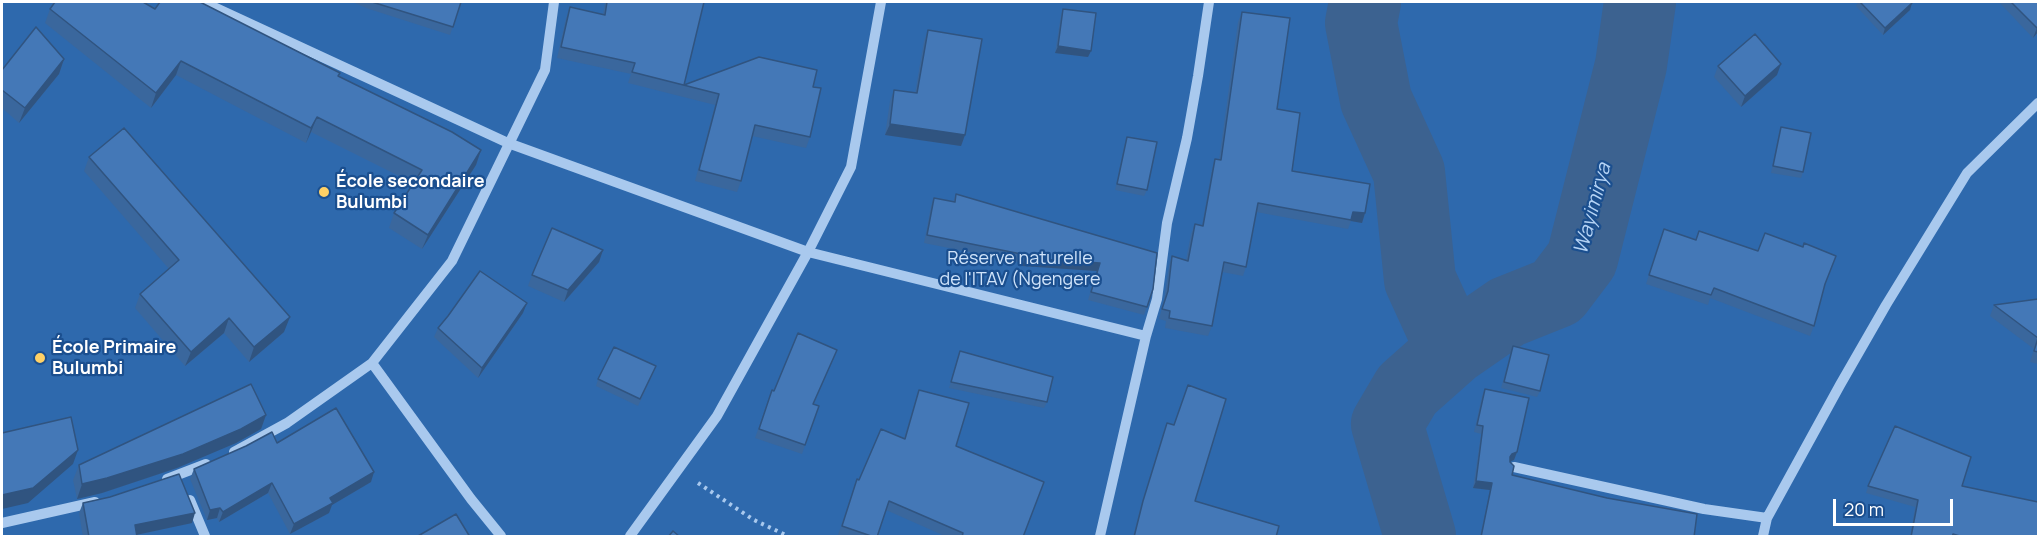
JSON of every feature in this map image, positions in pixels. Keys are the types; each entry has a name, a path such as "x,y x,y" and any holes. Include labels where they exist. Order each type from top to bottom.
{"street":[{"path":"203,2 508,143 808,252 1146,336"},
{"path":"158,482 239,450 287,423 372,363 452,261 545,70 554,2"},
{"path":"630,537 717,416 808,252 851,167 881,2"},
{"path":"1100,537 1146,336 1157,299 1167,223 1193,107 1209,2"},
{"path":"1763,537 1767,518 1886,305 1967,172 2038,103"},
{"path":"372,363 471,500 501,537"},
{"path":"1514,467 1704,509 1767,518"},
{"path":"180,475 205,537"},
{"path":"2,523 104,500"}],"path":[{"path":"679,469 746,515 788,537"}],"green space":[{"name":"Réserve naturelle de l'ITAV (Ngengere","path":"2,2 2038,2 2038,536 2,536"}],"building":[{"path":"55,2 143,2 155,9 160,2 200,2 340,73 338,76 452,132 481,150 428,235 394,213 422,170 317,117 311,128 181,61 156,93 50,9"},
{"path":"372,2 461,2 453,27"},
{"path":"607,2 704,2 684,85 759,57 817,70 813,87 821,88 810,137 755,125 741,181 699,170 719,94 632,72 635,63 561,47 570,7 605,15"},
{"path":"1860,2 1911,2 1912,3 1885,28"},
{"path":"2011,2 2038,2 2037,28"},
{"path":"1063,9 1096,13 1091,51 1058,46"},
{"path":"1242,12 1290,18 1277,109 1300,113 1292,171 1370,184 1365,213 1353,212 1351,220 1258,203 1246,267 1224,262 1212,326 1169,318 1170,311 1162,309 1168,291 1172,256 1188,261 1195,224 1203,226 1215,159 1221,160"},
{"path":"36,27 64,59 25,108 2,90 2,70"},
{"path":"928,30 982,39 965,135 890,124 894,90 917,93"},
{"path":"1755,34 1781,64 1745,96 1718,66"},
{"path":"1781,127 1811,133 1803,172 1773,166"},
{"path":"124,128 290,317 254,347 229,318 191,352 140,294 179,260 89,157"},
{"path":"1127,137 1157,142 1147,190 1117,184"},
{"path":"956,194 1157,253 1153,289 1147,307 1091,292 1100,263 1025,258 1026,255 927,235 934,198 955,202"},
{"path":"552,228 603,250 568,290 532,275"},
{"path":"1664,229 1696,240 1699,231 1758,251 1765,233 1803,247 1804,243 1836,256 1825,284 1814,326 1714,288 1711,295 1649,275"},
{"path":"480,271 527,303 482,368 438,328"},
{"path":"2038,299 2038,338 1994,305"},
{"path":"798,333 837,350 813,404 819,406 805,445 759,429 772,390 774,391"},
{"path":"2038,338 2038,352 2034,351"},
{"path":"1513,346 1549,355 1540,391 1504,382"},
{"path":"614,347 656,366 640,399 598,379"},
{"path":"960,351 1053,377 1047,402 951,382"},
{"path":"251,384 266,415 241,429 183,454 82,484 79,465"},
{"path":"1188,385 1226,399 1195,501 1279,526 1276,537 1134,537 1167,423 1174,425"},
{"path":"1485,389 1529,398 1517,452 1510,457 1510,462 1514,466 1512,475 1607,498 1697,514 1694,537 1481,537 1492,483 1476,481 1483,426 1477,425"},
{"path":"919,390 969,403 956,446 1044,482 1023,537 962,537 963,533 889,501 877,537 842,526 857,479 859,480 881,429 905,439"},
{"path":"336,408 374,472 330,498 333,503 294,524 272,483 223,512 220,508 210,510 194,469 272,432 277,443"},
{"path":"71,417 78,450 33,488 2,495 2,433"},
{"path":"1895,426 1971,457 1962,486 2038,502 2038,537 1963,537 1953,534 1952,537 1911,537 1918,500 1868,486"},
{"path":"179,474 195,513 135,525 137,537 89,537 83,503 110,497"},
{"path":"456,514 470,537 418,537 418,536"},
{"path":"673,531 680,537 668,537"}],"waterway":[{"path":"1365,2 1361,23 1376,100 1409,172 1420,280 1452,350"},
{"name":"Wayimirya","path":"1420,536 1387,424 1407,390 1452,350 1507,312 1557,292 1582,259 1631,65 1640,2"}],"place":[{"name":"École secondaire Bulumbi","path":"324,192"},
{"name":"École Primaire Bulumbi","path":"40,358"}]}
